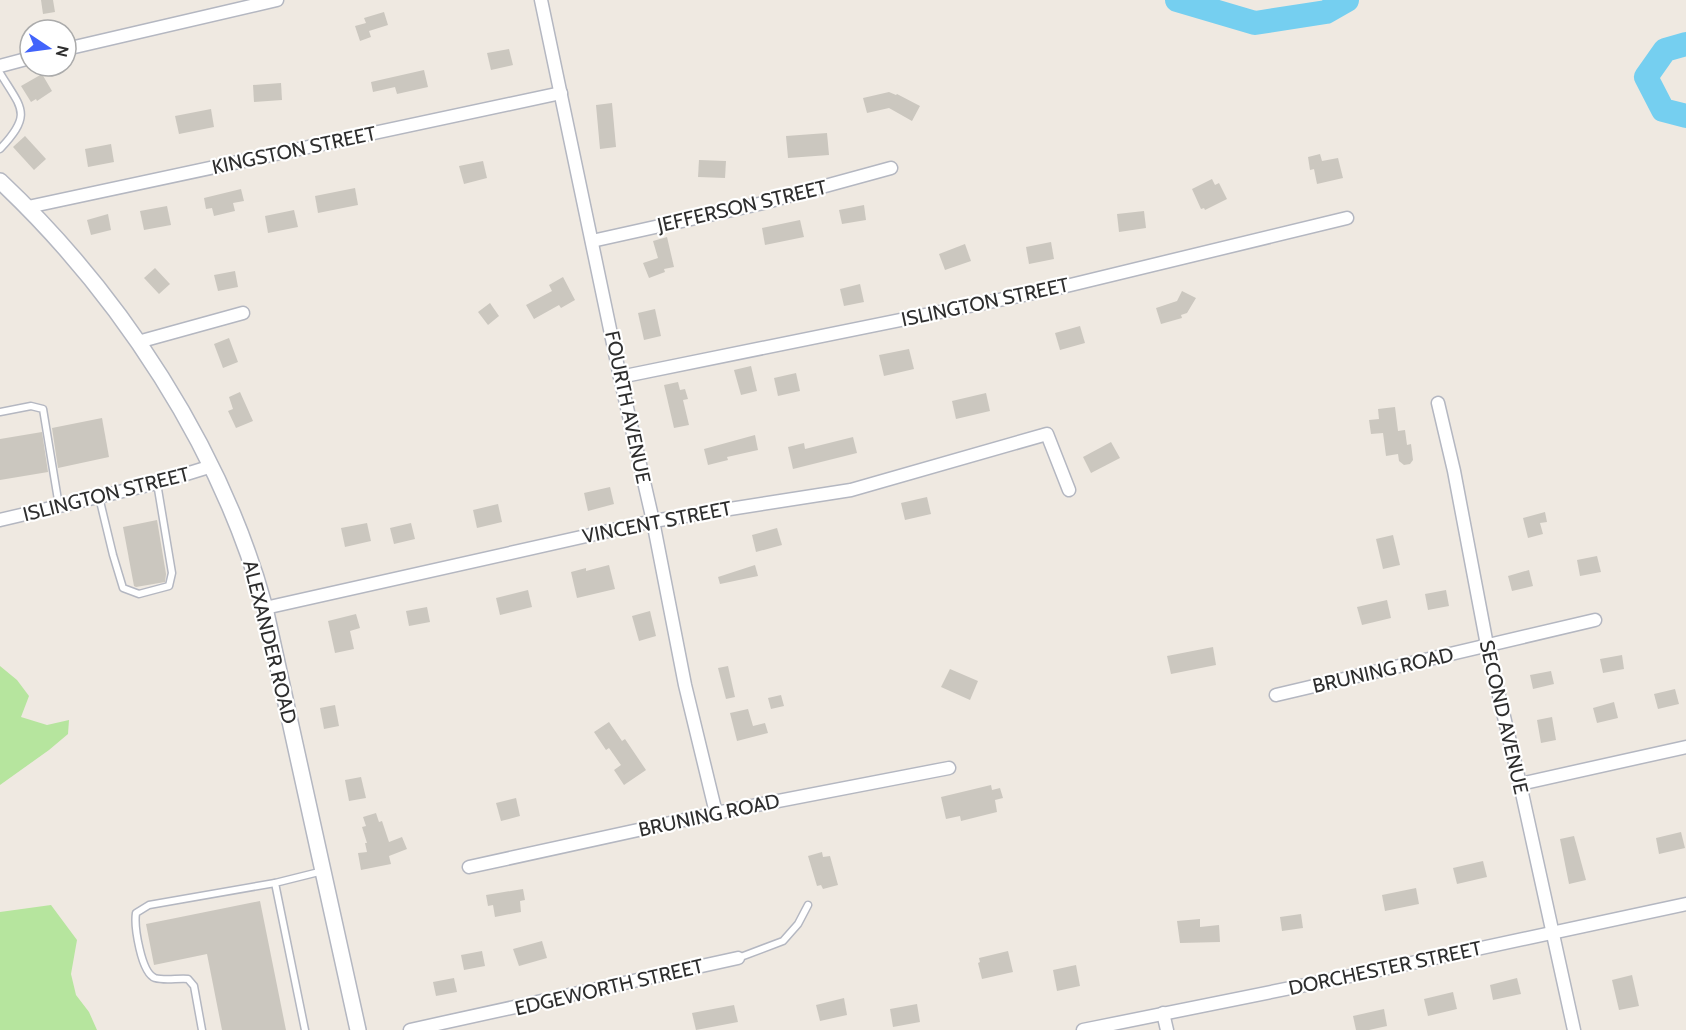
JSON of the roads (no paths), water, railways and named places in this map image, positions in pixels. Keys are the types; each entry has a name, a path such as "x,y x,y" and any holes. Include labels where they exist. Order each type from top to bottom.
{"street":[{"path":"78,46 277,0"},
{"name":"FOURTH AVENUE","path":"541,0 620,377 653,521 685,686 716,813"},
{"path":"0,66 18,61"},
{"name":"KINGSTON STREET","path":"28,207 561,93"},
{"name":"JEFFERSON STREET","path":"592,240 763,203 891,168"},
{"name":"ALEXANDER ROAD","path":"3,188 28,207 87,276 138,342 181,410 212,466 257,578 265,608 358,1030"},
{"name":"ISLINGTON STREET","path":"620,377 1058,288 1347,218"},
{"path":"138,342 243,313"},
{"name":"SECOND AVENUE","path":"1438,403 1454,471 1487,645 1574,1030"},
{"name":"VINCENT STREET","path":"265,608 653,521 851,490 1047,434 1069,490"},
{"name":"ISLINGTON STREET","path":"0,520 157,483 212,466"},
{"name":"BRUNING ROAD","path":"1276,695 1595,620"},
{"path":"1520,784 1686,747"},
{"name":"BRUNING ROAD","path":"469,867 716,813 949,768"},
{"name":"DORCHESTER STREET","path":"1083,1030 1370,972 1686,904"},
{"name":"EDGEWORTH STREET","path":"410,1030 738,958"},
{"path":"1163,1013 1167,1030"}],"lane":[{"path":"0,73 20,106 21,116 19,127 0,149"},
{"path":"0,412 31,406 43,409 59,506"},
{"path":"99,497 123,588 138,594 170,586 172,573 157,483"},
{"path":"202,1030 194,986 188,980 156,978 145,968 135,924 136,913 149,905 274,883 324,871"},
{"path":"274,883 306,1030"},
{"path":"738,958 783,941 798,924 808,905"}],"waterway":[{"path":"1177,0 1255,23 1326,12 1347,0"},
{"path":"1686,44 1665,50 1646,77 1663,110 1686,116"}]}
